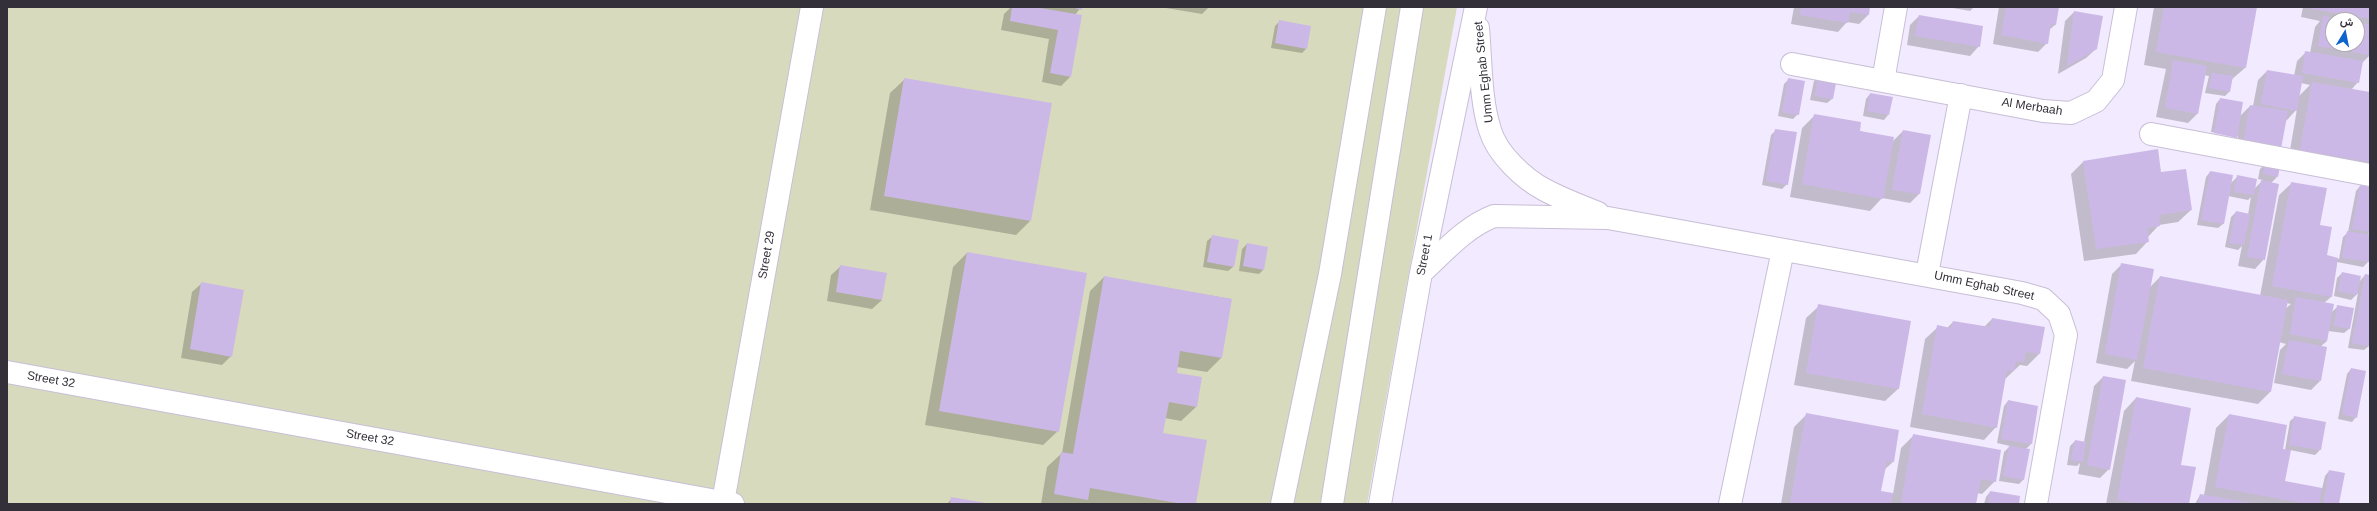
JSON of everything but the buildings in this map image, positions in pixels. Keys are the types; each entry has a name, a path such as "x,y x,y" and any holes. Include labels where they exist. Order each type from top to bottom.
{"street":[{"name":"Street 29","path":"728,503 812,7"},
{"path":"1282,504 1330,274 1375,7"},
{"path":"1332,504 1412,7"},
{"name":"Umm Eghab Street","path":"1476,7 1486,110 1490,132 1504,154 1520,172 1544,190 1608,218"},
{"name":"Street 1","path":"1380,504 1421,273 1476,7"},
{"path":"1883,81 1896,7"},
{"name":"Al Merbaah","path":"1792,64 2043,111 2071,113 2096,101 2113,80 2126,7"},
{"path":"1927,274 1961,95"},
{"path":"2151,134 2370,175"},
{"name":"Umm Eghab Street","path":"1421,273 1462,235 1479,222 1494,216 1608,218 1783,250 1927,274 2043,299 2059,314 2066,334 2036,504"},
{"path":"1730,504 1783,250"},
{"name":"Street 32","path":"7,372 728,503"}],"green space":[{"path":"7,7 1457,7 1367,504 7,504"}]}
